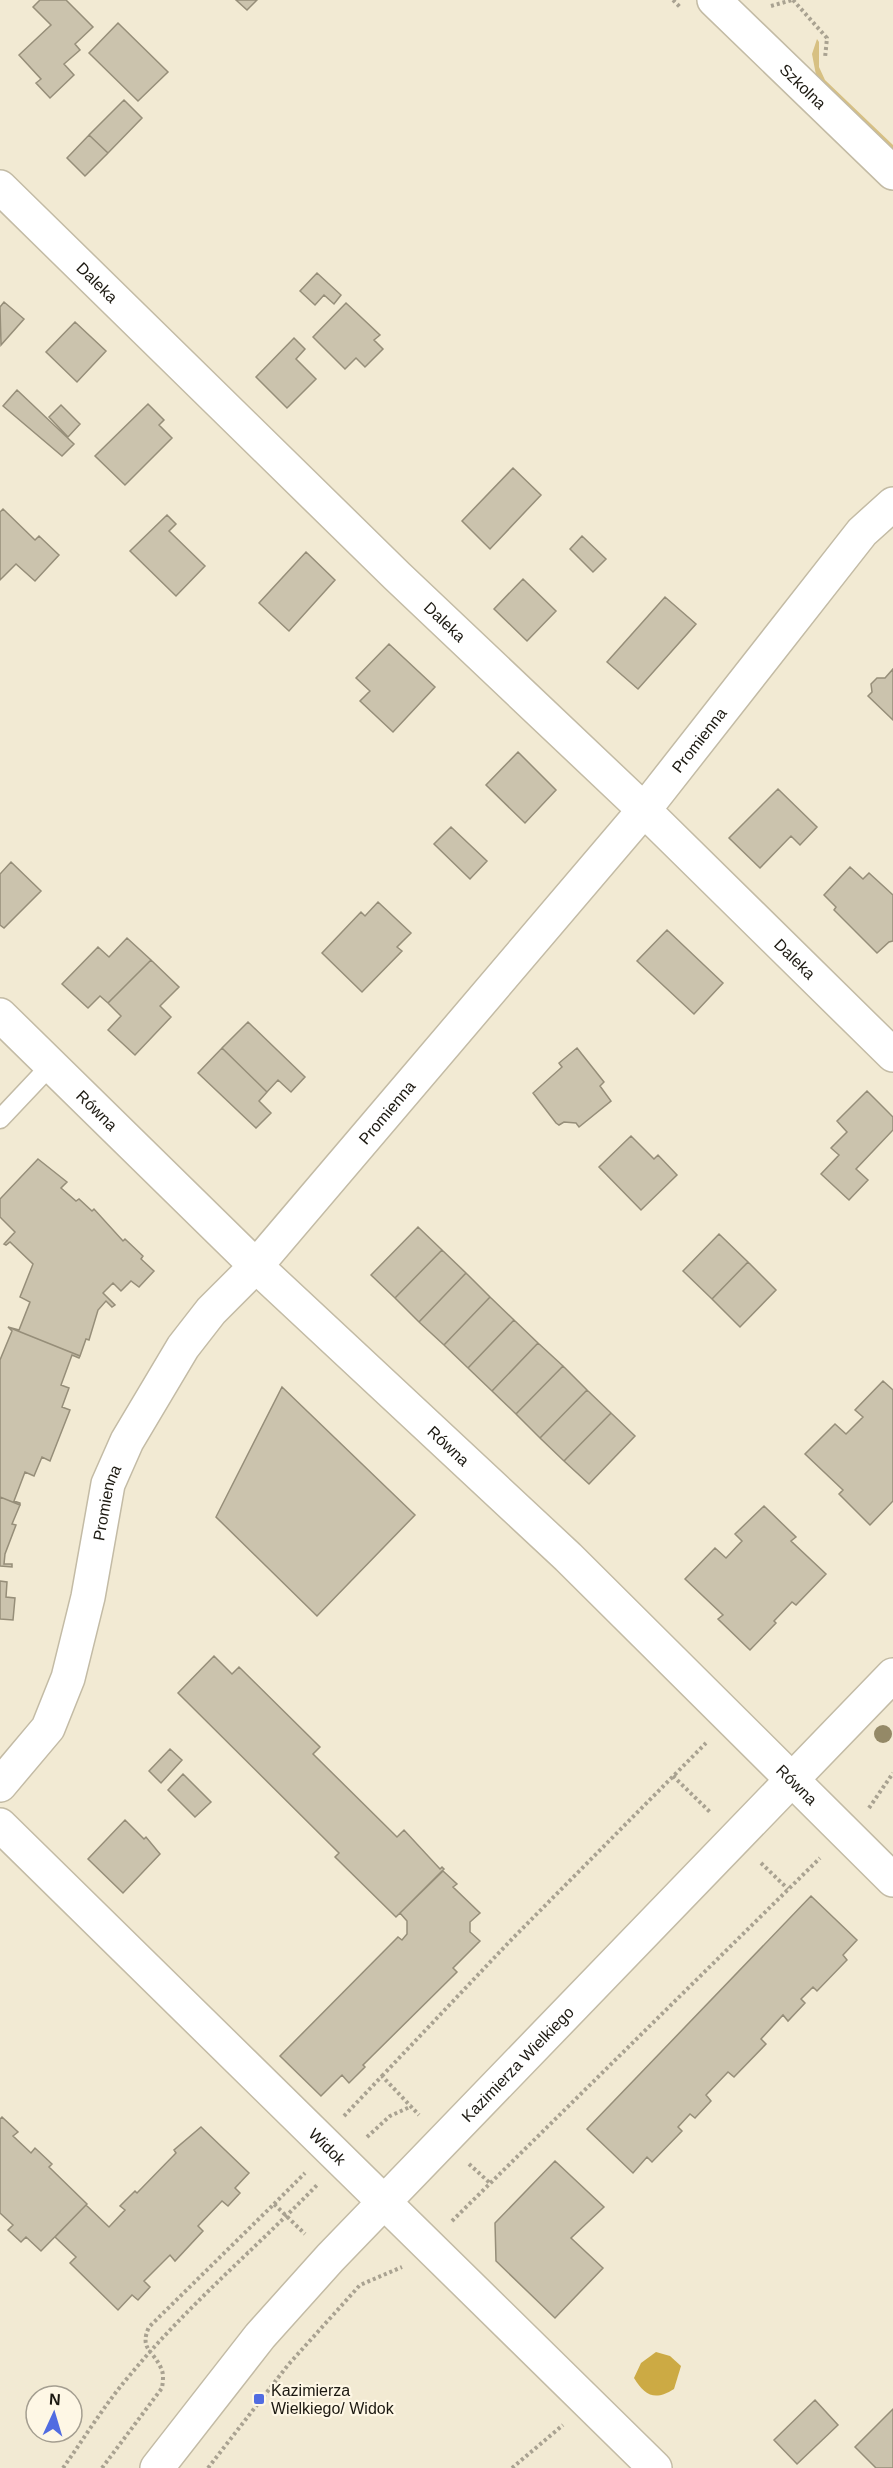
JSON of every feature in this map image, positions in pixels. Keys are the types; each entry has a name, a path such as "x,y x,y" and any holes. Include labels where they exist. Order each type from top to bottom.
{"street":[{"name":"Szkolna","path":"714,0 893,173"},
{"name":"Daleka","path":"6,205 644,810 893,1055"},
{"name":"Promienna","path":"0,1785 48,1728 68,1678 88,1597 108,1484 127,1441 183,1347 211,1311 256,1266 644,810 862,531 893,504"},
{"name":"Równa","path":"0,1015 256,1266 568,1557 893,1880"},
{"name":"Kazimierza Wielkiego","path":"157,2468 260,2336 330,2258 893,1675"},
{"name":"Widok","path":"0,1825 655,2468"}],"lane":[{"path":"0,1119 51,1065"}],"path":[{"path":"763,6 774,6 792,0"},
{"path":"382,2076 512,1939 729,1719"},
{"path":"208,2468 288,2365 360,2285 403,2267 427,2245 788,1889"},
{"path":"63,2468 128,2377 206,2293 390,2116 411,2106"},
{"path":"102,2468 162,2388 163,2376 160,2366 144,2338 149,2328 274,2204 360,2285"},
{"path":"512,2468 589,2404"}],"shaded area":[{"path":"817,39 819,67 825,80 893,145 893,151 816,75 812,54"},
{"path":"656,2352 670,2356 681,2366 674,2389 656,2396 646,2393 634,2378 641,2363"}],"building":[{"path":"40,0 66,0 93,27 75,44 80,50 64,64 74,75 50,98 36,83 41,79 19,55 51,25 33,7"},
{"path":"236,0 257,0 247,10"},
{"path":"118,23 168,72 138,101 89,53"},
{"path":"124,100 142,118 108,153 89,135"},
{"path":"89,135 108,153 85,176 67,158"},
{"path":"317,273 341,295 334,304 324,295 315,305 300,291"},
{"path":"4,302 24,319 1,345 0,307"},
{"path":"346,303 380,335 374,340 383,349 365,367 356,358 345,369 313,337"},
{"path":"75,322 106,351 77,382 46,352"},
{"path":"294,338 305,349 296,359 316,379 287,408 256,377"},
{"path":"17,390 74,444 62,456 3,406"},
{"path":"148,404 164,420 159,425 172,438 125,485 95,456"},
{"path":"61,405 80,424 68,437 49,417"},
{"path":"513,468 541,495 490,549 462,521"},
{"path":"3,509 35,540 39,536 59,555 35,581 16,564 0,580 0,512"},
{"path":"167,515 176,524 169,531 205,566 176,596 130,551"},
{"path":"582,536 606,559 593,572 570,549"},
{"path":"306,552 335,580 289,631 259,603"},
{"path":"523,579 556,611 527,641 494,609"},
{"path":"665,597 696,624 638,689 607,662"},
{"path":"389,644 435,687 393,732 360,701 370,691 356,678"},
{"path":"893,669 893,720 868,696 872,692 871,684 877,678 885,678"},
{"path":"518,752 556,790 525,823 486,785"},
{"path":"778,789 817,827 800,845 791,836 760,868 729,838"},
{"path":"451,827 487,861 470,879 434,844"},
{"path":"11,862 41,891 4,928 0,925 0,874"},
{"path":"850,867 863,879 869,873 893,895 893,941 877,953 834,910 836,907 824,895"},
{"path":"378,902 411,933 397,947 402,951 362,992 322,953 361,912 365,916"},
{"path":"667,930 723,983 694,1014 637,961"},
{"path":"127,938 151,960 108,1003 100,996 88,1008 62,984 98,947 109,957"},
{"path":"151,960 179,987 160,1006 171,1017 135,1055 108,1030 121,1016 108,1003"},
{"path":"248,1022 305,1077 291,1092 278,1080 267,1092 222,1048"},
{"path":"222,1048 267,1092 259,1101 271,1113 256,1128 198,1073"},
{"path":"577,1048 604,1082 600,1086 611,1101 579,1127 576,1123 564,1122 559,1125 533,1093 562,1067 559,1063"},
{"path":"867,1091 893,1117 893,1130 856,1169 868,1180 849,1200 821,1174 839,1155 831,1148 847,1132 837,1121"},
{"path":"631,1136 654,1159 658,1155 677,1175 641,1210 599,1167"},
{"path":"38,1159 67,1182 61,1188 76,1201 79,1199 92,1211 94,1209 123,1241 125,1239 143,1256 141,1259 154,1271 139,1287 131,1281 121,1291 113,1283 103,1293 115,1305 112,1307 106,1301 98,1310 89,1340 86,1339 80,1356 8,1327 19,1330 30,1302 20,1297 33,1264 10,1242 4,1244 15,1232 0,1217 0,1199"},
{"path":"418,1227 442,1250 395,1298 371,1275"},
{"path":"719,1234 748,1262 712,1299 683,1271"},
{"path":"442,1250 466,1273 419,1322 395,1298"},
{"path":"748,1262 776,1290 740,1327 712,1299"},
{"path":"466,1273 490,1297 444,1345 419,1322"},
{"path":"490,1297 514,1320 468,1368 444,1345"},
{"path":"514,1320 538,1343 492,1391 468,1368"},
{"path":"8,1327 80,1356 79,1358 72,1355 61,1385 69,1388 62,1407 70,1410 50,1461 42,1457 34,1476 25,1472 14,1501 20,1505 0,1497 0,1360 12,1331"},
{"path":"538,1343 563,1366 516,1414 492,1391"},
{"path":"563,1366 587,1390 540,1438 516,1414"},
{"path":"883,1381 893,1390 893,1501 870,1525 839,1494 843,1490 805,1454 835,1424 846,1434 863,1417 855,1410"},
{"path":"282,1387 415,1515 317,1616 216,1517"},
{"path":"587,1390 611,1413 564,1461 540,1438"},
{"path":"611,1413 635,1436 589,1484 564,1461"},
{"path":"0,1497 20,1505 12,1524 16,1525 5,1554 4,1564 12,1564 12,1567 0,1566"},
{"path":"764,1506 796,1537 791,1541 826,1574 796,1605 792,1602 750,1650 718,1619 723,1615 685,1579 715,1548 726,1558 742,1541 735,1534"},
{"path":"0,1581 7,1582 6,1597 15,1598 13,1620 0,1619"},
{"path":"214,1656 232,1674 239,1667 320,1747 313,1754 397,1837 404,1830 440,1869 442,1867 444,1869 396,1917 335,1857 339,1853 178,1693"},
{"path":"170,1749 182,1760 161,1783 149,1771"},
{"path":"183,1774 211,1802 195,1817 168,1790"},
{"path":"125,1820 144,1839 146,1837 160,1854 123,1893 88,1859"},
{"path":"443,1871 457,1884 453,1887 480,1913 470,1922 470,1932 480,1941 453,1968 457,1972 363,2065 365,2067 349,2083 342,2075 321,2096 280,2056 398,1937 402,1940 407,1934 407,1921 400,1913"},
{"path":"811,1896 857,1940 843,1955 847,1960 817,1991 813,1987 801,1999 805,2003 788,2021 783,2015 761,2039 766,2044 734,2077 728,2072 706,2095 711,2101 695,2118 690,2114 678,2127 682,2131 652,2162 647,2157 633,2173 587,2129"},
{"path":"2,2117 18,2132 13,2136 31,2153 35,2148 52,2164 49,2167 87,2204 41,2251 26,2237 21,2242 8,2230 13,2225 0,2213 0,2119"},
{"path":"201,2127 249,2173 235,2188 240,2193 228,2206 222,2201 198,2226 203,2231 175,2261 170,2255 144,2281 150,2287 138,2300 132,2295 118,2310 70,2263 76,2257 55,2237 86,2205 109,2227 125,2210 120,2206 135,2191 137,2193 176,2153 174,2150"},
{"path":"555,2161 604,2207 571,2238 603,2268 555,2318 496,2261 495,2223"},
{"path":"815,2400 838,2425 797,2464 774,2440"},
{"path":"893,2409 893,2468 876,2468 855,2447"}],"place":[{"name":"Kazimierza Wielkiego/ Widok","path":"259,2399"}]}
